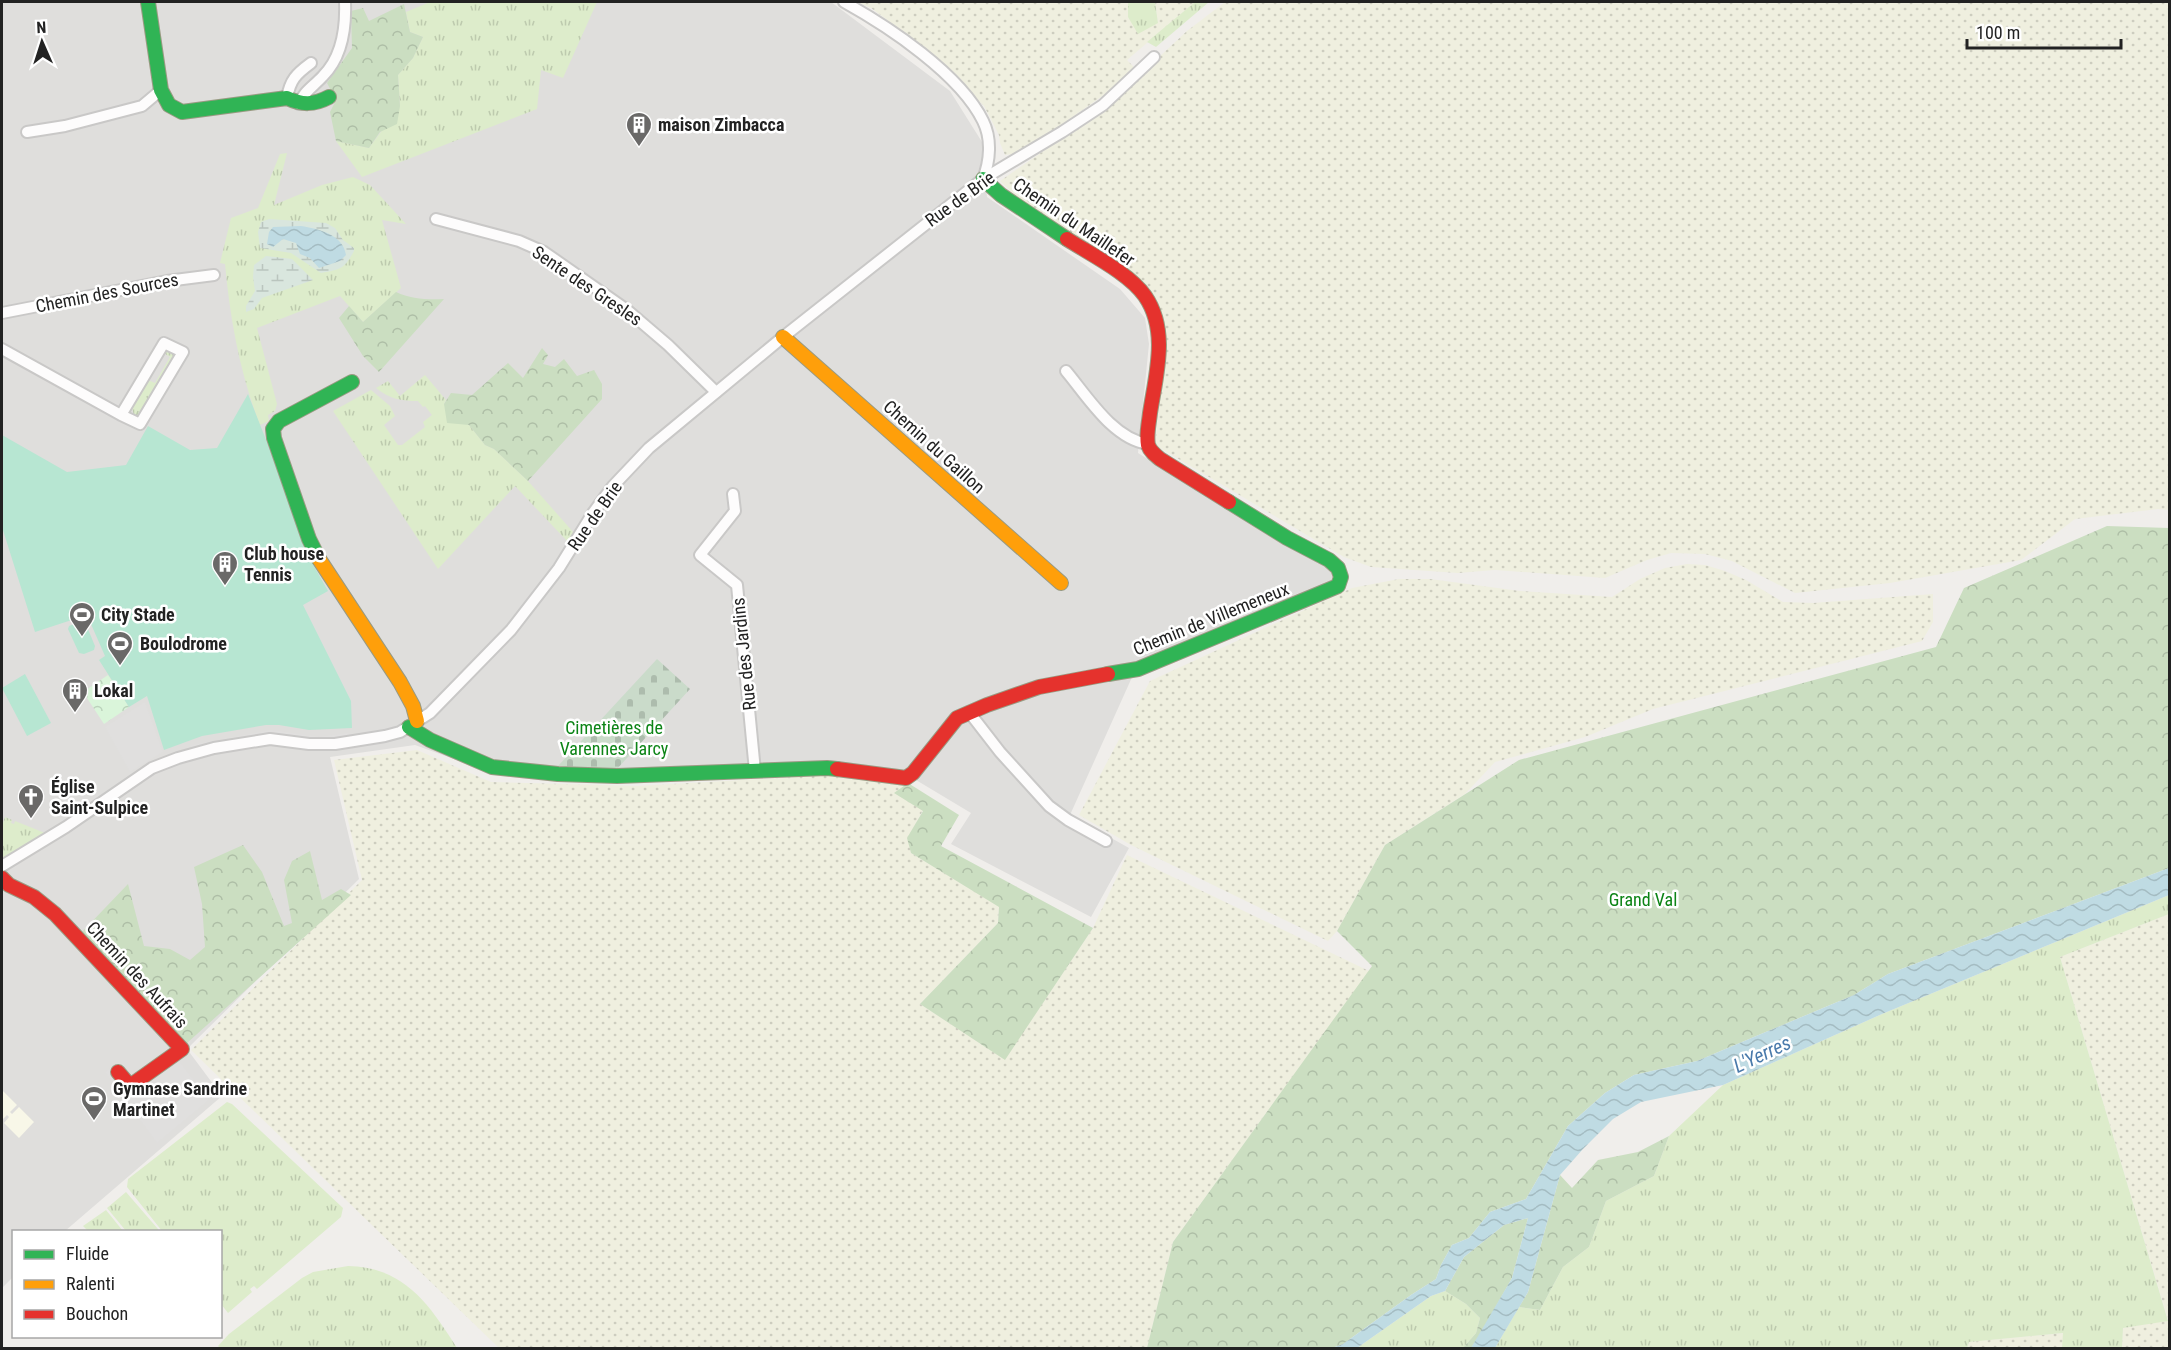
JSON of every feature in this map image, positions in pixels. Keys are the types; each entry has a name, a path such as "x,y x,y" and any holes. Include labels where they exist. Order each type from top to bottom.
{"street":[{"path":"148,2 161,90 169,105 182,112 293,101 311,105 328,97"},
{"path":"293,101 324,76 335,62 342,40 345,2"},
{"path":"844,2 886,28 958,86 984,122 989,163 983,179"},
{"name":"Rue de Brie","path":"2,866 66,827 152,768 178,758 214,748 270,739 309,744 335,744 385,736 413,724 430,713 511,630 559,568 593,513 613,486 649,448 783,337 983,179 1103,105 1154,57"},
{"path":"293,101 289,85 295,75 311,63"},
{"path":"27,132 65,126 142,106 161,90"},
{"name":"Chemin du Maillefer","path":"983,179 1001,195 1125,277 1144,295 1154,314 1159,331 1159,354 1148,444"},
{"name":"Sente des Gresles","path":"436,219 519,241 544,252 627,310 668,345 716,392"},
{"name":"Chemin des Sources","path":"2,313 167,281 214,275"},
{"name":"Chemin du Gaillon","path":"783,337 1061,583"},
{"path":"2,349 121,415 140,424 183,352 164,344 121,415"},
{"path":"1065,371 1112,424 1136,442 1148,444"},
{"path":"352,382 279,421 273,429 274,438 309,539 320,562 400,682 413,706 413,724"},
{"name":"Chemin de Villemeneux","path":"413,724 430,740 492,767 558,774 617,776 827,768 906,777 913,772 957,718 969,712 1039,687 1138,669 1338,586 1341,577 1338,568 1329,560 1287,538 1160,459 1152,452 1148,444"},
{"name":"Rue des Jardins","path":"733,494 735,511 700,555 737,585 755,771"},
{"path":"969,712 1000,752 1049,806 1106,841"},
{"name":"Chemin des Aufrais","path":"2,878 9,885 34,897 55,914 182,1049 130,1086 118,1072"}],"shaded area":[{"path":"2,2 831,2 950,91 982,142 987,197 1120,289 1145,318 1149,344 1138,453 1283,542 1335,569 1336,585 1133,675 1070,815 1129,848 1091,917 951,844 971,813 916,780 833,770 635,781 498,775 415,745 330,757 359,879 187,1049 222,1096 66,1230 12,1230 12,1278 2,1288"},
{"path":"145,702 163,752 130,772 105,727"},
{"path":"271,730 319,737 349,733 350,737 192,749 191,745"},
{"path":"170,1049 209,1100 157,1143 105,1072 119,1063 130,1078"},
{"path":"2,1090 17,1105 10,1112 12,1114 19,1107 34,1122 19,1138 4,1123 9,1117 7,1115 2,1120"}],"green space":[{"path":"430,2 597,2 563,78 541,70 537,109 362,177 336,141 369,148 400,106 398,75 413,58 423,37 410,32 406,12"},
{"path":"857,2 1128,2 1128,17 1158,23 1155,2 1195,2 1127,60 1134,67 1118,85 1054,130 1012,154 1005,155 999,135 984,106 929,51 871,8"},
{"path":"1128,2 1155,2 1158,23 1138,34 1128,17"},
{"path":"1195,2 1209,2 1156,47 1147,42"},
{"path":"1225,2 2169,2 2169,510 2158,509 2075,519 2021,560 1890,583 1795,593 1732,561 1705,554 1671,553 1647,560 1605,578 1495,570 1458,573 1371,567 1344,557 1155,445 1164,346 1150,294 1128,271 1017,197 1000,181 1100,112 1187,31"},
{"path":"404,4 410,32 423,37 413,58 398,75 400,106 397,124 380,132 369,148 336,141 330,112 336,100 327,83 352,48 351,11 363,8 369,21"},
{"path":"287,153 274,205 322,185 353,177 370,185 406,224 382,220 401,288 363,322 340,296 257,328 277,404 275,411 268,415 269,421 260,425 237,346 225,264 220,263 231,218 258,208 280,154"},
{"path":"269,219 326,223 335,228 343,240 354,248 354,251 342,267 321,273 291,253 260,248 258,232 261,222"},
{"path":"266,256 292,259 313,280 262,298 254,309 246,312 246,306 255,291 254,265"},
{"path":"396,292 420,298 444,299 379,372 363,356 339,318 349,306 363,322"},
{"path":"542,348 548,355 543,364 555,367 564,359 577,376 594,370 602,384 602,399 528,481 494,449 485,445 469,425 447,423 444,404 451,393 472,395 508,363 523,378"},
{"path":"169,350 175,353 175,356 143,414 134,416 132,407 148,380 155,383 170,357 164,353"},
{"path":"425,375 446,400 444,404 469,425 485,445 494,449 528,481 574,533 568,542 515,486 438,569 333,411 371,390 390,406 395,416 384,425 398,445 402,445 425,427 423,422 432,415 418,401 396,399 376,388 388,381 400,396"},
{"path":"248,394 281,478 307,554 328,591 303,605 351,701 352,728 309,730 266,725 202,736 164,750 147,696 129,707 99,660 105,656 87,615 35,632 2,527 2,435 67,472 126,465 148,426 190,450 217,448"},
{"name":"Grand Val","path":"2107,526 2169,528 2169,868 1888,974 1854,995 1697,1061 1634,1075 1605,1093 1568,1126 1526,1199 1490,1212 1469,1238 1452,1245 1436,1279 1343,1344 1332,1348 1147,1348 1173,1242 1372,966 1337,931 1385,845 1519,760 1936,647 1964,588"},
{"path":"1687,564 1705,565 1725,571 1746,580 1783,602 1813,603 1933,594 1933,622 1922,641 1653,709 1585,737 1495,762 1465,794 1385,845 1337,931 1328,941 1131,845 1079,815 1150,681 1352,588 1399,579 1430,579 1520,591 1612,597 1640,579 1665,568"},
{"name":"City Stade","path":"83,620 95,646 94,650 84,654 79,653 68,629 69,626"},
{"name":"Cimetières de Varennes Jarcy","path":"657,659 690,689 617,769 558,766"},
{"path":"25,674 51,723 27,736 2,688"},
{"path":"108,675 129,707 104,724 83,692"},
{"path":"417,750 491,782 637,786 833,775 908,783 923,810 908,838 911,853 999,906 998,923 920,1004 1005,1059 1093,928 1127,855 1369,971 1173,1242 1147,1348 499,1348 191,1050 362,880 334,760"},
{"path":"908,783 959,815 941,846 1093,928 1005,1060 920,1004 998,923 999,907 911,853 907,838 923,811 894,793"},
{"path":"5,817 12,820 11,823 14,824 15,821 45,833 2,860 2,826"},
{"path":"243,845 262,872 284,926 292,923 284,880 292,861 310,851 322,900 341,889 351,895 186,1044 81,933 128,884 144,946 170,949 190,960 205,947 202,904 194,867"},
{"path":"2169,895 2169,914 2060,957 2168,1321 2123,1328 2122,1348 2062,1348 2063,1333 1969,1342 1967,1348 1495,1348 1519,1307 1540,1310 1563,1267 1589,1247 1606,1201 1654,1176 1669,1136 1723,1085 1882,1014"},
{"path":"2169,914 2169,1348 2122,1348 2123,1328 2168,1320 2060,957"},
{"path":"227,1102 232,1104 343,1208 341,1217 257,1289 254,1286 250,1289 252,1292 228,1313 222,1305 222,1230 161,1230 127,1187 128,1179"},
{"path":"1669,1136 1654,1176 1606,1201 1589,1247 1563,1267 1540,1310 1519,1307 1528,1292 1560,1175 1572,1188 1598,1160 1638,1152"},
{"path":"126,1192 158,1230 125,1230 107,1208"},
{"path":"106,1210 122,1230 87,1230 83,1226"},
{"path":"1528,1218 1512,1278 1477,1340 1471,1348 1463,1348 1476,1333 1480,1318 1466,1304 1445,1291 1464,1257 1504,1225"},
{"path":"348,1266 368,1268 400,1281 425,1303 457,1348 220,1348 218,1346 229,1334 302,1278 313,1272"},
{"path":"1445,1291 1466,1304 1480,1318 1476,1333 1463,1348 1357,1348 1431,1296"},
{"path":"2064,1333 2062,1348 1967,1348 1969,1342"}],"water":[{"path":"301,226 335,237 344,248 346,255 340,261 319,268 310,258 300,254 296,243 283,239 273,247 267,244 269,232 273,227"},
{"name":"L'Yerres","path":"2169,868 2169,895 1882,1014 1723,1085 1641,1102 1613,1119 1560,1175 1528,1292 1495,1348 1471,1348 1512,1278 1528,1218 1504,1225 1464,1257 1445,1291 1431,1296 1357,1348 1332,1348 1343,1344 1436,1279 1452,1245 1469,1238 1490,1212 1526,1199 1568,1126 1605,1093 1634,1075 1697,1061 1854,995 1888,974"}],"traffic: fast":[{"path":"148,2 161,90 169,105 182,112 287,98 303,103 313,103 329,97"},
{"path":"983,179 1001,195 1067,239"},
{"path":"319,559 309,539 274,438 273,429 279,421 352,382"},
{"path":"1108,674 1138,669 1338,586 1341,577 1338,568 1329,560 1287,538 1229,502"},
{"path":"409,727 430,740 492,767 558,774 617,776 837,769"}],"traffic: slow":[{"path":"783,337 1061,583"},
{"path":"319,559 400,682 413,706 417,721"}],"traffic: jam":[{"path":"1067,239 1109,264 1129,280 1145,296 1152,309 1157,324 1159,353 1147,433 1150,449 1160,459 1229,502"},
{"path":"837,769 906,778 913,773 957,718 1039,687 1108,674"},
{"path":"2,878 9,885 34,897 55,914 182,1049 130,1086 118,1072"}],"place":[{"name":"maison Zimbacca","path":"639,148"},
{"name":"Club house Tennis","path":"225,587"},
{"name":"City Stade","path":"82,638"},
{"name":"Boulodrome","path":"120,667"},
{"name":"Lokal","path":"75,714"},
{"name":"Église Saint-Sulpice","path":"31,820"},
{"name":"Gymnase Sandrine Martinet","path":"94,1122"}]}
